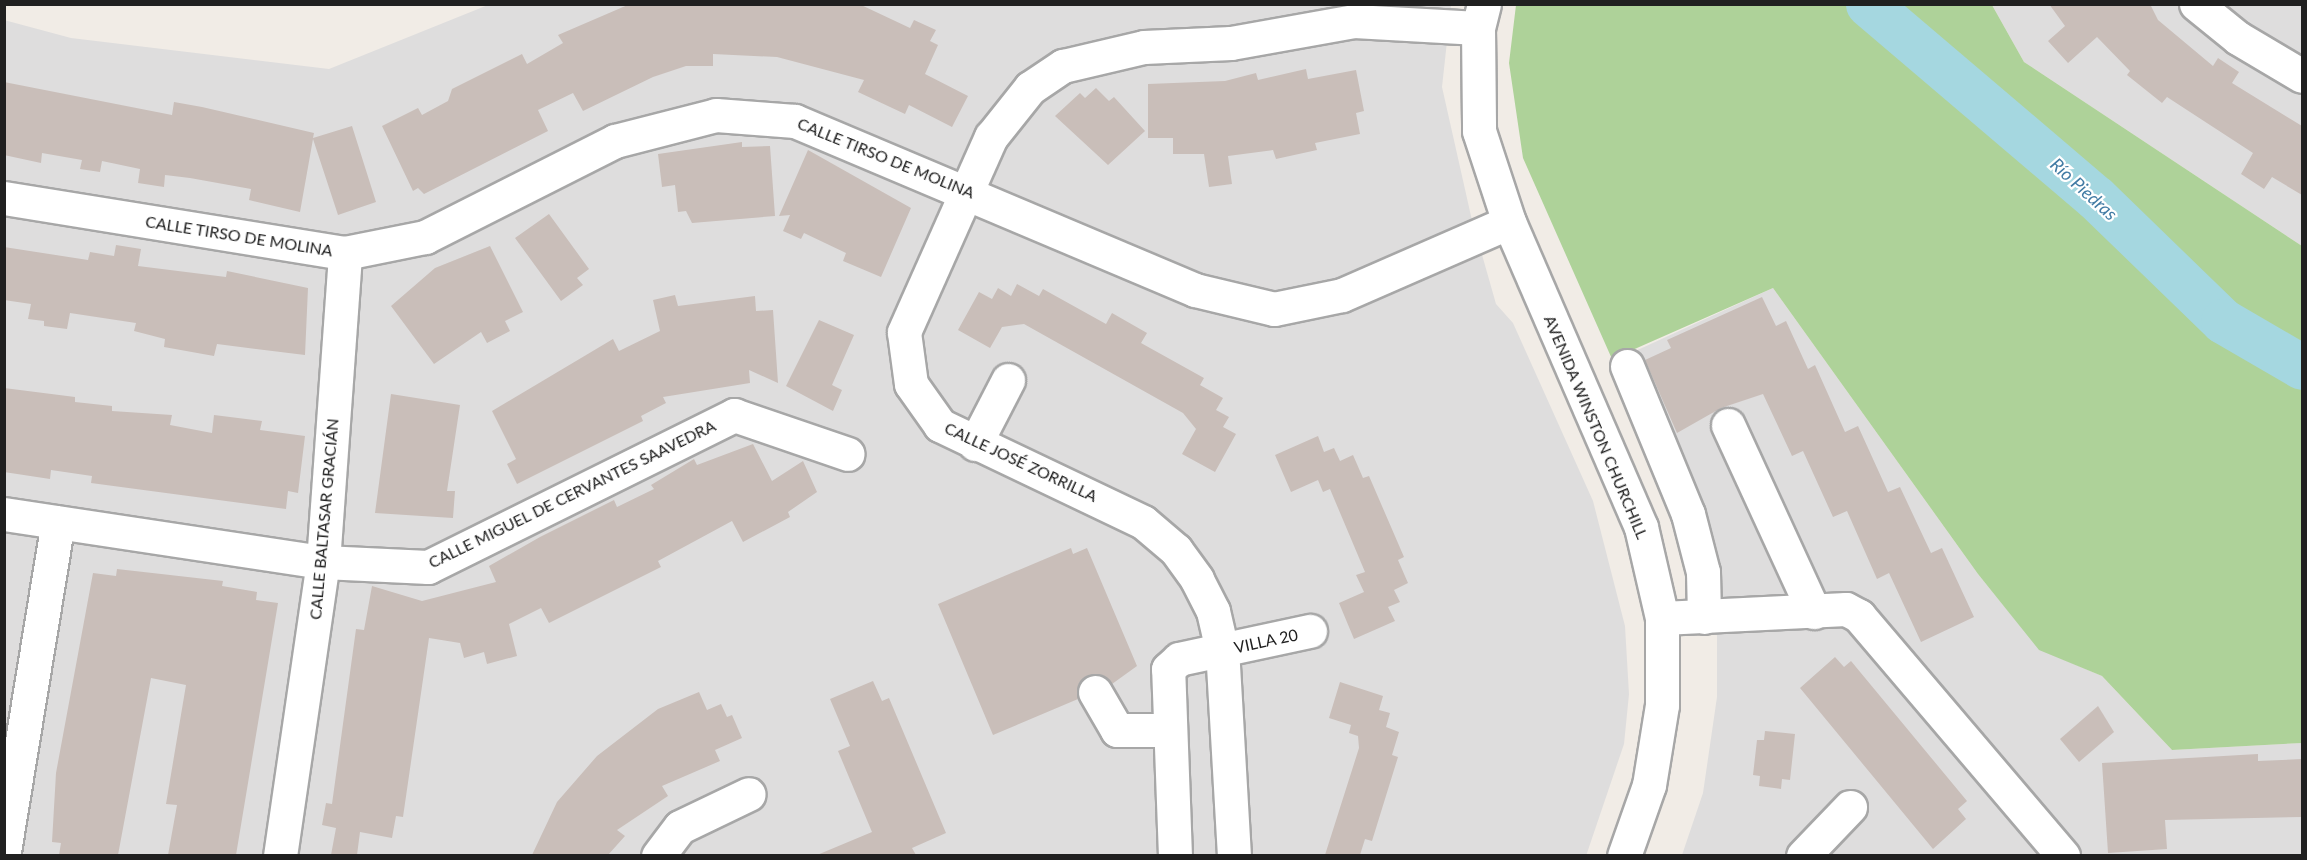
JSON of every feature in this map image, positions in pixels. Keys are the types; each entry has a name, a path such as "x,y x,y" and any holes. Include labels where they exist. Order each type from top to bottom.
{"street":[{"path":"2196,4 2238,38 2302,76"},
{"name":"CALLE JOSÉ ZORRILLA","path":"1234,855 1222,650 1213,611 1197,579 1176,550 1143,522 975,444 929,413 910,384 904,359 904,332 991,137 1030,88 1063,66 1099,54 1231,43 1354,21 1481,16"},
{"name":"AVENIDA WINSTON CHURCHILL","path":"1481,16 1479,130 1509,222 1641,527 1662,618 1662,705 1655,751 1649,785 1624,855"},
{"name":"CALLE TIRSO DE MOLINA","path":"4,198 345,253 425,237 615,141 716,115 795,121 968,190 1195,290 1274,309 1342,296 1509,222"},
{"name":"CALLE BALTASAR GRACIÁN","path":"280,855 323,562 345,253"},
{"path":"1627,366 1688,514 1703,572 1704,617"},
{"path":"975,444 1008,380"},
{"name":"CALLE MIGUEL DE CERVANTES SAAVEDRA","path":"4,514 323,562 428,567 734,415 848,454"},
{"path":"1728,425 1814,612"},
{"path":"4,852 58,522"},
{"path":"1662,618 1846,609 1859,616 2063,855"},
{"name":"VILLA 20","path":"1170,730 1167,669 1179,659 1310,631"},
{"path":"1095,692 1118,730 1170,730 1175,855"},
{"path":"658,855 680,827 749,794"},
{"path":"1803,855 1850,807"}],"shaded area":[{"path":"488,5 1451,5 1442,87 1471,216 1496,304 1513,323 1593,501 1625,626 1629,694 1624,744 1586,856 5,855 4,20 71,38 329,69"},
{"path":"1992,5 2302,5 2302,246 2024,62"},
{"path":"1773,288 1978,574 2039,649 2102,676 2172,750 2302,743 2302,855 1682,855 1703,793 1717,697 1717,636 1706,557 1631,353"}],"green space":[{"path":"1516,5 1992,5 2024,62 2302,246 2302,743 2172,750 2102,676 2039,650 1978,574 1773,288 1612,359 1523,158 1509,63"}],"building":[{"path":"630,4 859,4 910,28 914,20 936,30 930,41 938,45 925,74 968,96 952,127 909,105 905,114 858,92 864,80 777,57 713,54 713,66 686,66 653,77 583,111 573,93 538,110 548,131 424,194 418,188 413,191 382,126 418,108 422,115 448,101 452,89 522,54 527,64 563,43 558,35"},
{"path":"2049,4 2150,4 2158,20 2213,66 2218,58 2239,72 2232,83 2302,126 2302,195 2272,177 2264,189 2241,174 2253,153 2167,97 2162,103 2127,75 2130,71 2097,37 2068,63 2048,41 2065,26"},
{"path":"1306,69 1308,79 1356,70 1364,111 1356,113 1360,134 1315,143 1317,150 1276,159 1273,150 1228,156 1232,184 1209,187 1204,154 1173,154 1173,138 1148,138 1148,84 1225,81 1256,73 1258,80"},
{"path":"4,82 172,115 174,102 202,107 314,133 313,138 352,126 376,202 338,215 313,139 300,212 249,200 251,189 165,175 164,187 138,183 140,169 102,161 100,172 80,169 82,160 42,153 41,163 4,155"},
{"path":"1096,88 1109,101 1114,97 1145,131 1108,165 1055,116 1080,93 1085,98"},
{"path":"742,142 742,147 770,146 775,216 692,223 686,211 678,212 675,185 662,187 658,154"},
{"path":"808,150 911,208 881,277 843,261 846,253 804,233 801,239 783,231 790,215 779,216"},
{"path":"549,214 589,269 577,278 583,285 561,301 515,238"},
{"path":"116,245 141,249 138,266 226,277 227,271 308,288 305,355 217,344 214,356 164,347 165,339 134,331 136,323 70,313 67,329 44,326 44,321 28,319 31,304 4,300 4,247 88,260 90,252 114,256"},
{"path":"490,246 523,312 505,321 510,331 487,343 481,332 434,364 391,306 435,268"},
{"path":"1017,284 1039,296 1043,289 1106,324 1112,313 1147,333 1141,343 1204,378 1200,385 1223,398 1216,410 1229,417 1223,427 1236,434 1215,472 1182,454 1196,429 1183,413 1024,324 1002,327 990,348 958,330 979,292 992,299 998,288 1011,296"},
{"path":"675,295 678,306 755,296 756,311 773,310 778,383 749,370 750,383 663,397 666,403 641,416 643,421 517,484 507,464 516,459 492,411 613,339 619,351 660,331 653,300"},
{"path":"1762,297 1776,326 1786,321 1808,369 1815,365 1845,432 1858,426 1888,492 1900,487 1931,553 1942,548 1974,617 1921,642 1889,573 1877,579 1847,511 1833,517 1803,451 1792,456 1763,394 1721,408 1677,433 1645,360 1671,348 1667,340"},
{"path":"819,320 854,335 832,385 842,390 833,411 786,386"},
{"path":"4,388 75,397 75,402 112,406 112,411 172,415 170,425 212,433 214,415 262,421 260,430 305,436 298,493 288,491 286,509 91,483 92,476 51,470 50,479 4,472"},
{"path":"391,394 460,405 447,491 455,491 453,518 375,513"},
{"path":"1318,436 1324,452 1334,448 1340,461 1353,455 1363,478 1369,476 1404,557 1398,560 1408,583 1394,590 1400,602 1388,607 1395,621 1354,639 1339,603 1364,592 1356,575 1365,572 1330,489 1323,492 1318,480 1291,492 1275,455"},
{"path":"753,444 772,481 803,461 817,492 788,512 790,517 743,542 732,521 658,561 661,567 549,623 541,608 509,624 517,656 487,664 484,652 464,658 460,643 429,638 403,817 396,816 392,838 360,832 357,855 331,855 336,828 322,825 326,803 332,804 356,629 364,630 372,586 422,601 496,582 489,566 540,537 614,500 617,507 654,489 651,485 694,459 697,465"},
{"path":"1071,548 1073,554 1087,548 1137,666 1112,684 1104,676 1086,676 1079,683 1078,699 993,735 938,604"},
{"path":"117,569 223,581 222,586 257,592 256,600 278,603 236,855 168,855 177,805 166,804 186,685 151,678 118,855 59,855 61,843 52,842 56,773 93,573 116,576"},
{"path":"1835,657 1844,667 1851,661 1967,801 1958,809 1966,819 1933,849 1800,688"},
{"path":"873,681 882,701 889,698 946,833 912,848 916,855 817,855 872,832 838,751 850,746 830,699"},
{"path":"1340,682 1383,696 1379,710 1390,713 1386,727 1399,732 1392,755 1398,757 1372,841 1365,839 1360,855 1325,855 1359,748 1358,736 1349,733 1351,725 1329,718"},
{"path":"699,692 707,710 721,704 727,717 732,715 742,738 715,750 720,761 662,786 668,796 617,830 625,836 608,855 532,855 557,802 597,756 658,709"},
{"path":"2098,706 2114,732 2079,762 2060,739"},
{"path":"1765,731 1795,734 1790,780 1782,779 1781,789 1759,786 1760,776 1753,775 1757,740 1764,740"},
{"path":"2258,754 2258,761 2302,759 2302,817 2165,820 2167,849 2108,853 2102,763"}],"waterway":[{"name":"Río Piedras","path":"1868,4 2096,198 2223,321 2302,367"}]}
